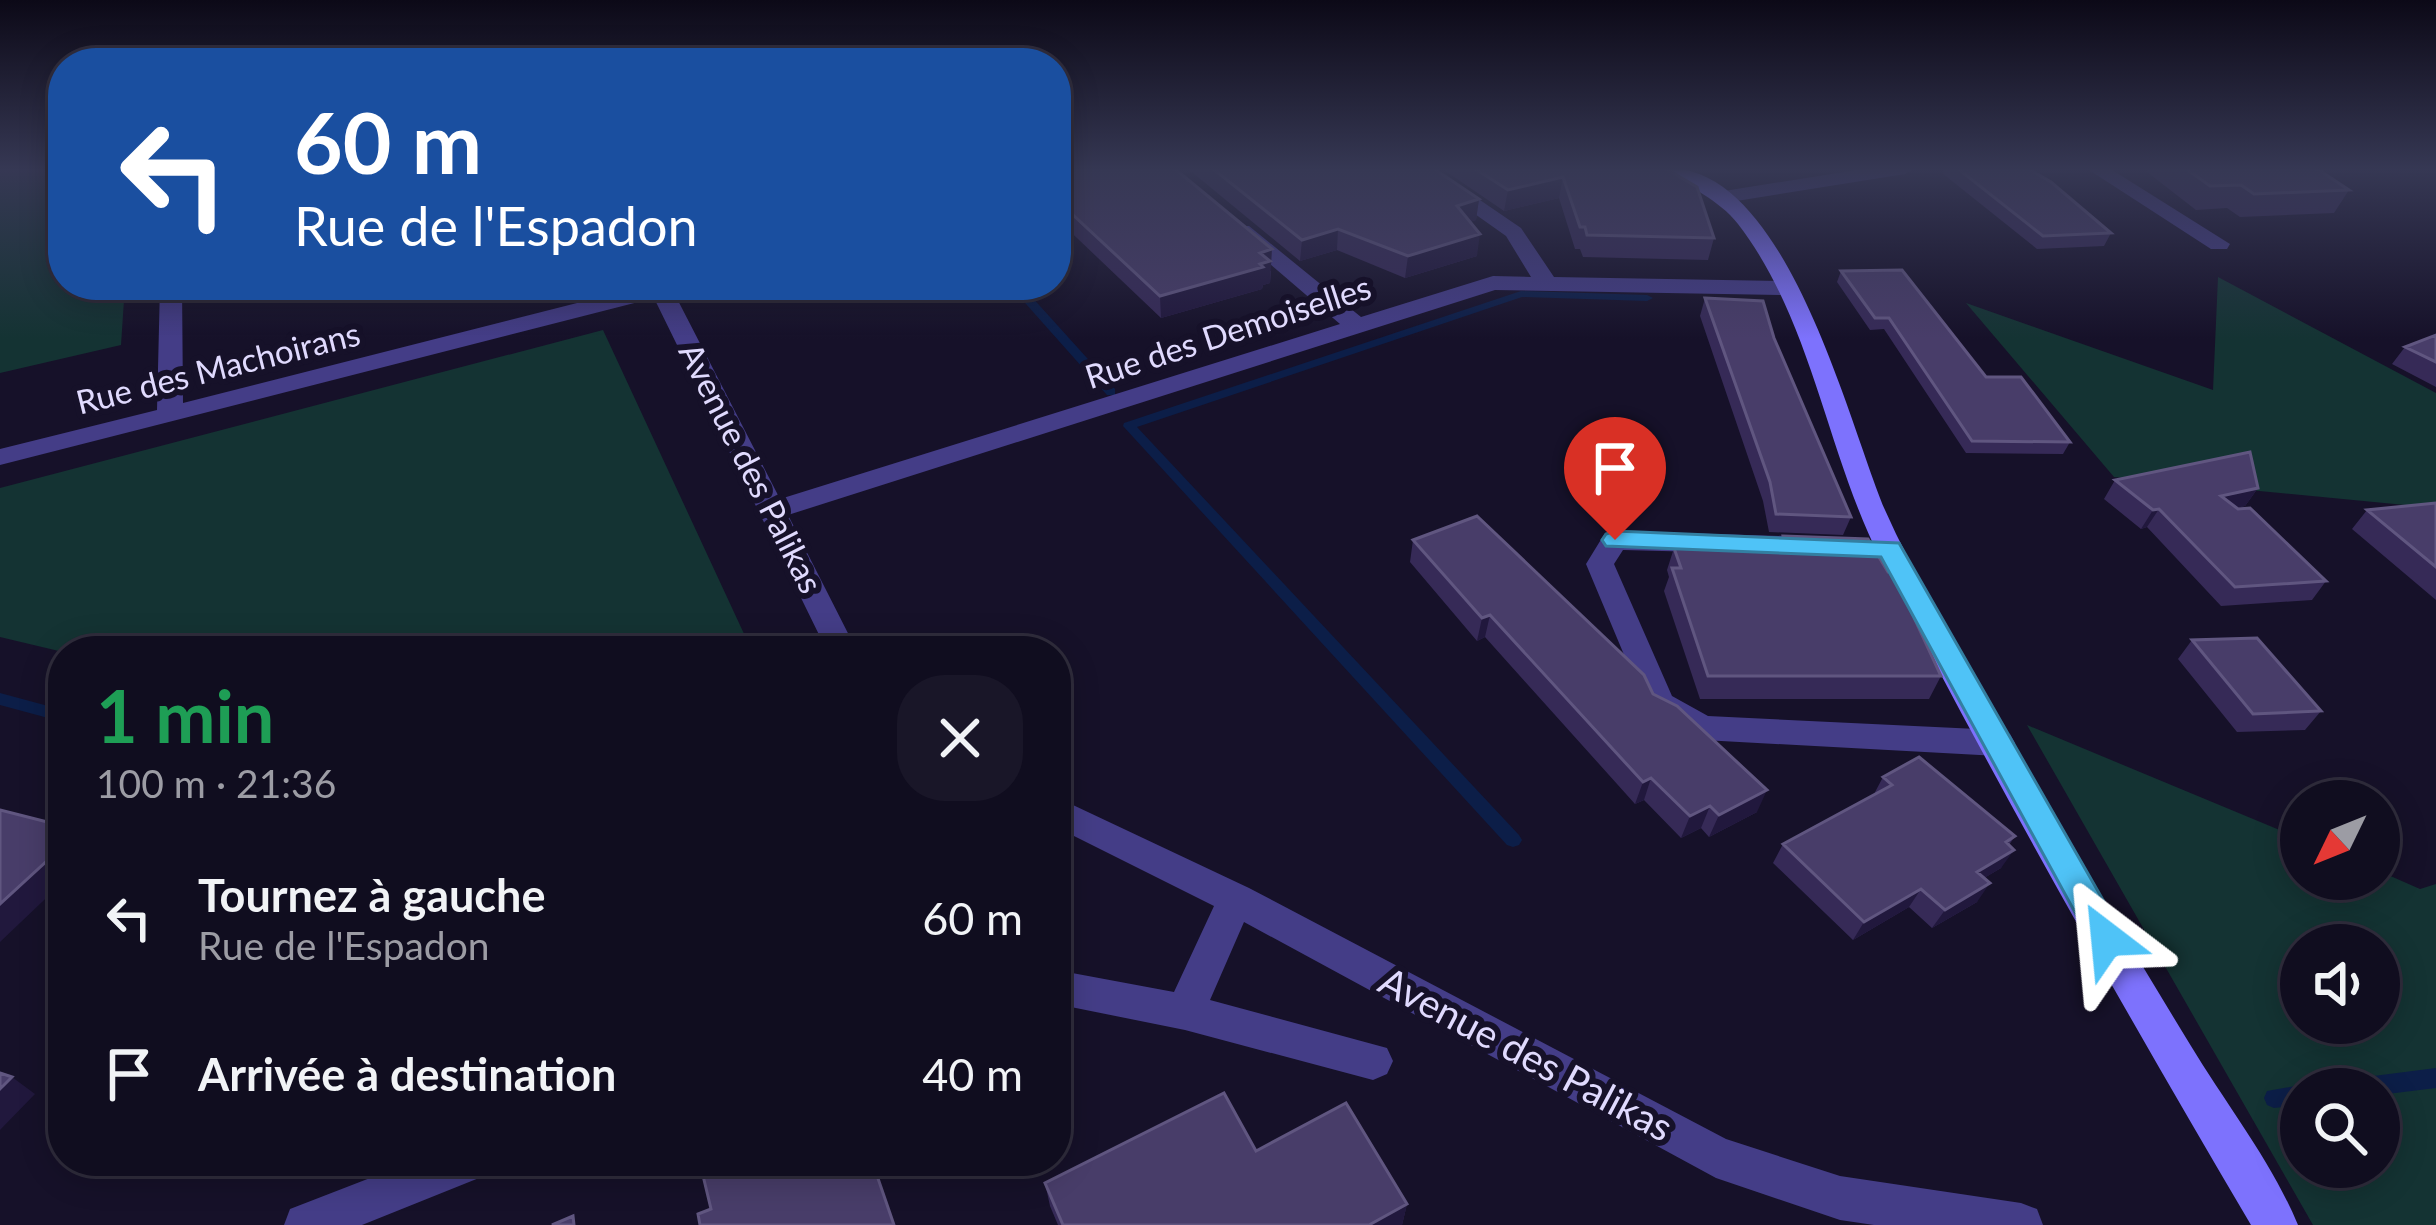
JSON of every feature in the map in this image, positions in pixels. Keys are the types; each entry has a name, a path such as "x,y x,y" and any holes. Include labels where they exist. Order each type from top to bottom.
{"street":[{"path":"1237,225 1357,326"},
{"path":"1504,225 1514,232 1545,281"},
{"path":"1750,225 1785,288 1889,549 2172,1056 2276,1225"},
{"path":"2188,225 2218,244"},
{"name":"Rue des Demoiselles","path":"772,510 1493,283 1785,288"},
{"path":"170,414 171,300"},
{"name":"Rue des Machoirans","path":"0,458 610,300"},
{"name":"Avenue des Palikas","path":"667,300 835,636"},
{"path":"1889,549 1615,540 1600,564 1659,704 1703,728 1998,743"},
{"name":"Avenue des Palikas","path":"1071,818 1236,899 1716,1157 1840,1198 2021,1225"},
{"path":"1185,1012 1236,899"},
{"path":"1071,990 1185,1012 1373,1061"},
{"path":"306,1225 431,1176"}],"green space":[{"path":"0,225 48,225 48,300 124,300 121,345 0,373"},
{"path":"2218,277 2436,393 2436,508 2114,477 1966,303 2213,390"},
{"path":"603,330 745,636 48,636 48,648 0,637 0,488"},
{"path":"2027,725 2280,830 2280,900 2400,900 2400,880 2420,889 2436,884 2436,1225 2313,1225 2292,1188 2400,1188 2400,1068 2280,1068 2280,1167"}],"building":[{"path":"1084,225 1243,225 1272,249 1260,253 1270,261 1260,264 1263,267 1160,296"},
{"path":"1283,225 1473,225 1480,234 1408,256 1338,229 1302,240"},
{"path":"1710,225 1714,238 1587,235 1585,227 1580,227"},
{"path":"2029,225 2102,225 2111,233 2043,236"},
{"path":"1902,270 1986,377 2021,377 2070,442 1972,441 1889,318 1875,318 1841,271"},
{"path":"1705,298 1763,301 1774,338 1851,517 1776,514 1770,482"},
{"path":"2436,335 2436,362 2405,347"},
{"path":"2250,452 2258,488 2221,496 2238,509 2250,508 2326,581 2235,587 2159,509 2153,510 2115,480"},
{"path":"2436,503 2436,567 2367,510"},
{"path":"1477,516 1644,675 1653,694 1677,706 1767,790 1719,815 1710,806 1690,816 1651,778 1643,782 1490,615 1482,618 1413,540"},
{"path":"1783,536 1868,539 1888,572 1893,572 1941,676 1708,676 1672,568 1681,568 1674,548 1786,550"},
{"path":"2257,638 2321,711 2253,714 2192,640"},
{"path":"1919,757 2015,836 2006,842 2014,850 1977,872 1990,883 1945,910 1921,889 1864,922 1783,844 1892,785 1883,777"},
{"path":"0,810 48,822 48,860 0,904"},
{"path":"0,1073 12,1077 0,1089"},
{"path":"1224,1093 1256,1151 1346,1103 1407,1204 1369,1225 1063,1225 1045,1183 1071,1176 1071,1170"},
{"path":"703,1176 877,1176 894,1225 700,1225 698,1214 711,1209"},
{"path":"573,1216 574,1225 552,1225"}],"waterway":[{"path":"1513,840 1129,426 1521,294 1647,298"},
{"path":"1028,300 1111,392"},
{"path":"0,699 48,712"},
{"path":"2400,1083 2436,1078"},
{"path":"2274,1098 2280,1097"}],"route":[{"path":"1615,540 1889,549 2107,939"}]}
